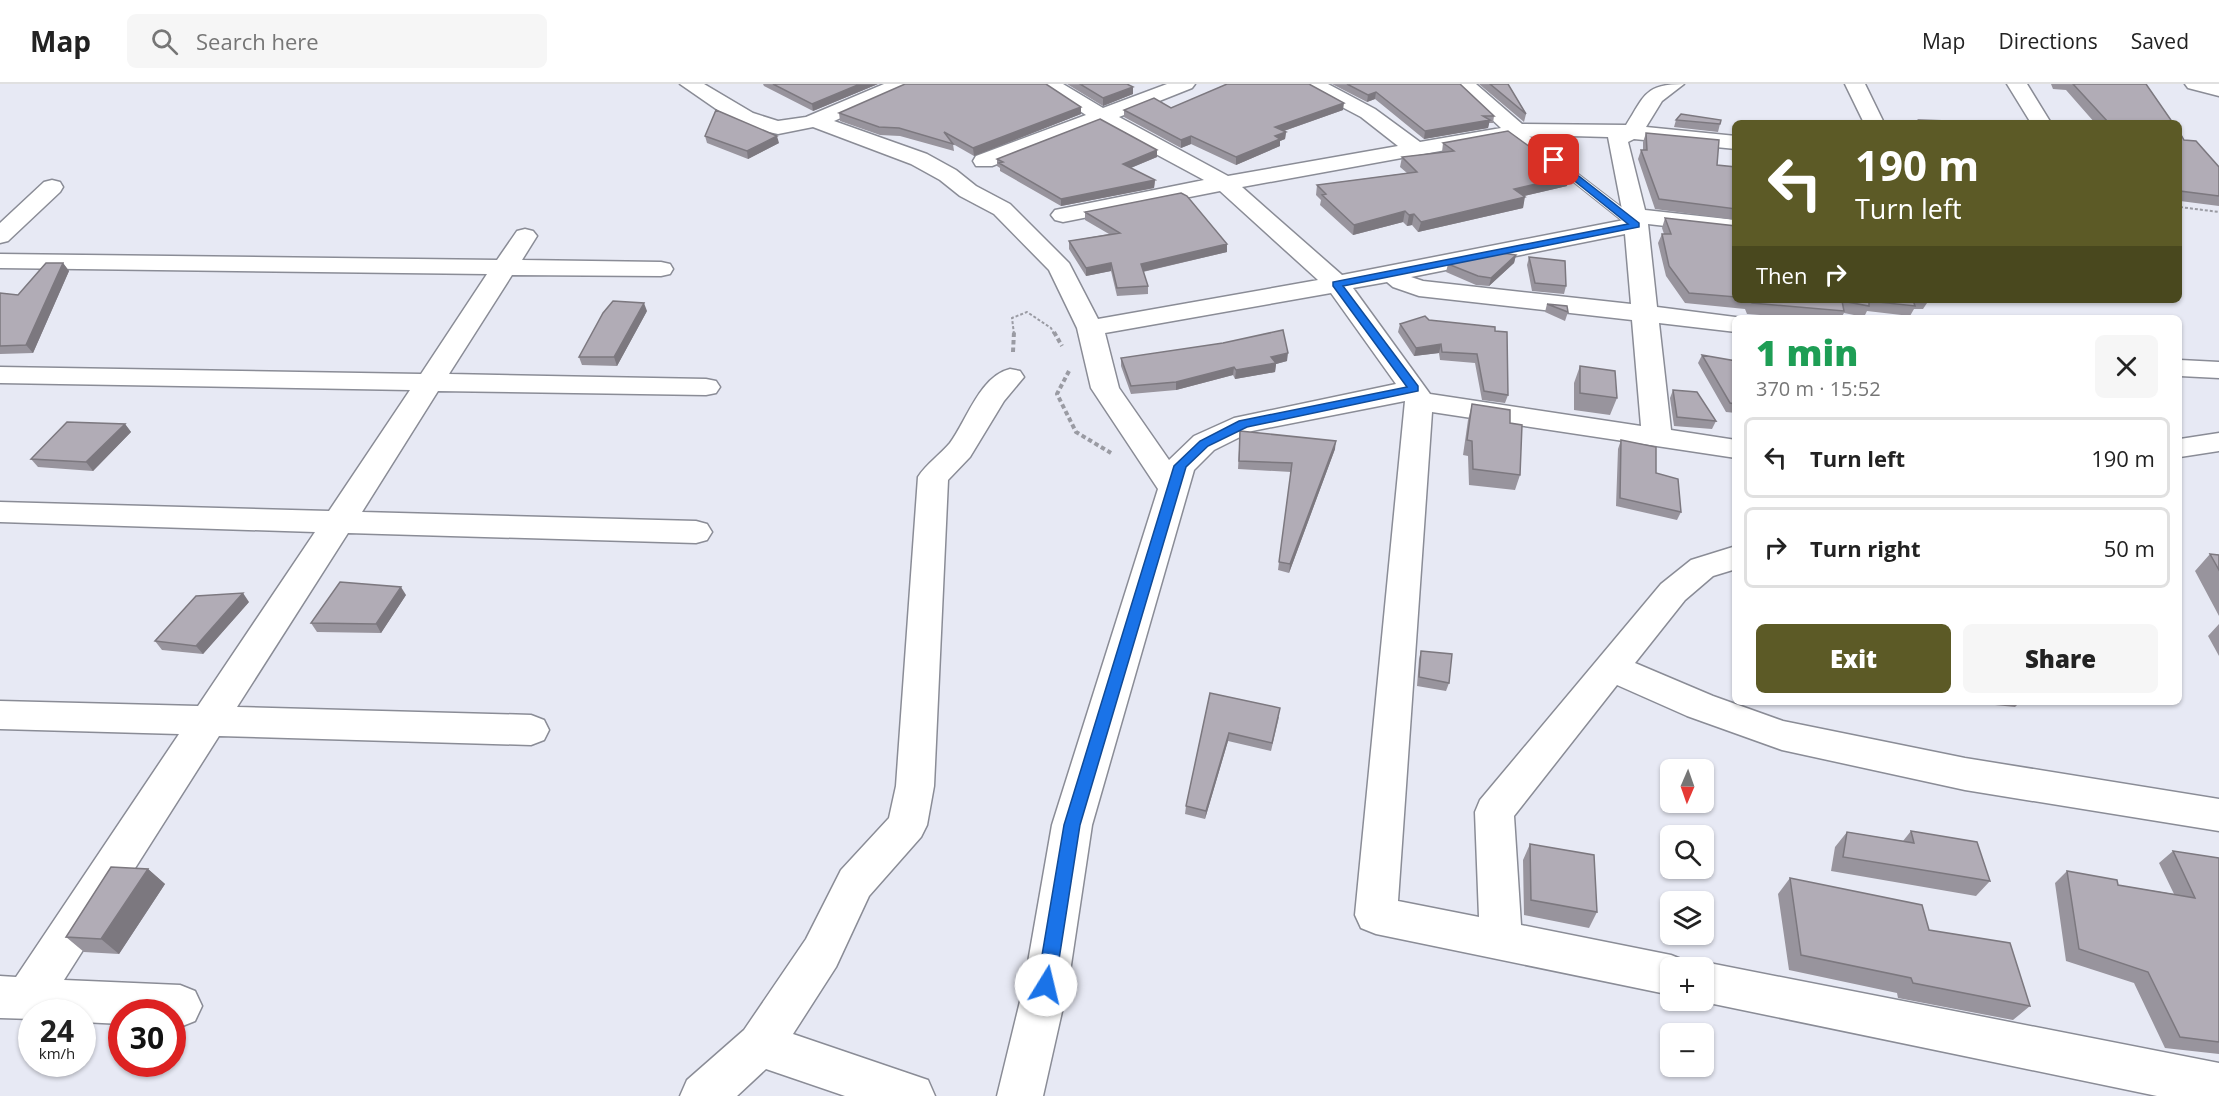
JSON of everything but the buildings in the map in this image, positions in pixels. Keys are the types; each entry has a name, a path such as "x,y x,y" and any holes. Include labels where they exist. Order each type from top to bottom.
{"street":[{"path":"690,84 762,125 791,126 815,121 869,88 901,84"},
{"path":"1049,84 1102,116 1225,183 1337,284 1417,395 1376,915 1660,973"},
{"path":"984,162 1185,84"},
{"path":"1313,84 1368,113 1414,148"},
{"path":"1464,84 1518,132"},
{"path":"1657,437 1646,314 1617,139 1634,130 1654,97 1674,84"},
{"path":"1855,84 1873,120"},
{"path":"2017,84 2040,120"},
{"path":"2195,84 2219,89"},
{"path":"2216,84 2219,89"},
{"path":"815,121 919,159 948,175 968,191 1002,209 1038,243 1060,268 1090,328 1105,388 1173,489"},
{"path":"1063,215 1414,148 1518,132 1558,128 1634,130 1732,142"},
{"path":"0,236 52,186"},
{"path":"1090,328 1392,273 1628,213 1732,226"},
{"path":"14,998 209,721 507,267 525,236"},
{"path":"0,261 661,269"},
{"path":"1392,273 1402,282 1419,288 1732,324"},
{"path":"2182,368 2219,370"},
{"path":"0,375 706,387"},
{"path":"703,1096 760,1045 821,953 855,883 907,825 915,786 933,477 960,450 992,397 1010,377"},
{"path":"1020,1096 1046,985 1072,825 1180,466 1204,443 1244,424 1417,395 1732,448"},
{"path":"2182,448 2219,442"},
{"path":"0,512 696,532"},
{"path":"1501,941 1494,812 1673,591 1702,568 1732,558"},
{"path":"1612,668 1700,706 1782,735 1965,774 2219,815"},
{"path":"0,715 531,730"},
{"path":"1714,984 2165,1085 2219,1086"},
{"path":"14,998 108,1003"},
{"path":"760,1045 912,1096"}],"lane":[{"path":"1518,132 1628,213"}],"path":[{"path":"2182,207 2219,212"},
{"path":"1010,377 1015,337 1012,318 1027,312 1051,328 1067,355"},
{"path":"1072,364 1057,394 1076,432 1114,454"}],"route":[{"path":"1046,985 1072,825 1180,466 1204,443 1244,424 1414,389 1337,284 1636,225 1554,160"}]}
